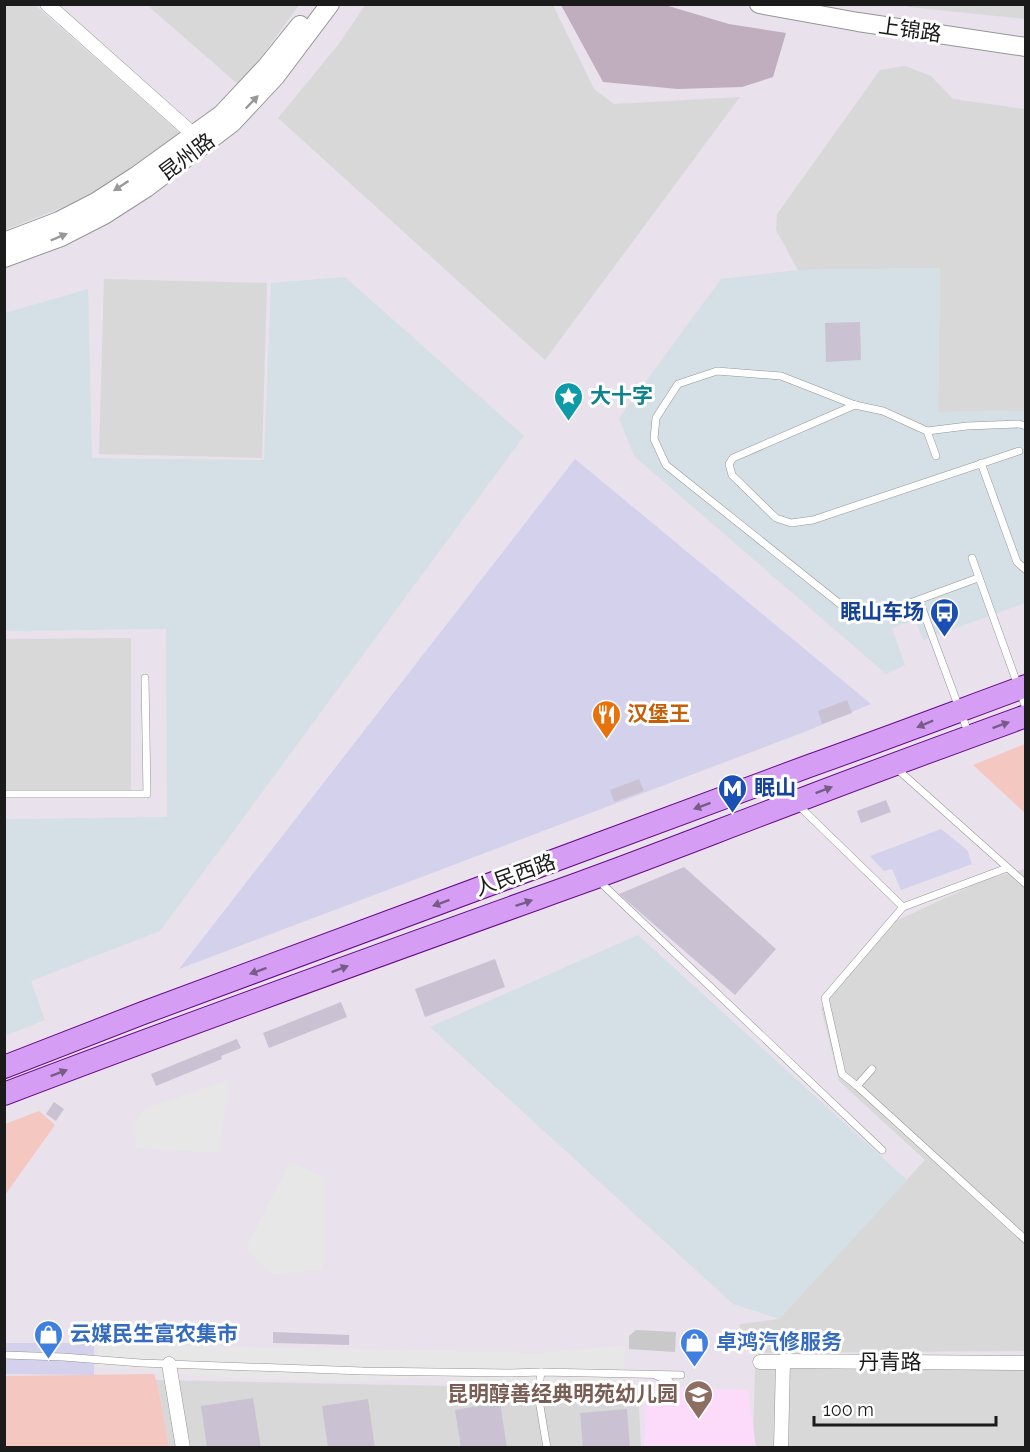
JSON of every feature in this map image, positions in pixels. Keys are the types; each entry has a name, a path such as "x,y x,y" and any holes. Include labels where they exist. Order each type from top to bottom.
{"main road":[{"name":"人民西路","path":"4,1067 916,728 959,710 1023,694"},
{"name":"人民西路","path":"4,1094 1026,716"}],"street":[{"path":"46,4 194,135"},
{"name":"昆州路","path":"4,242 58,221 96,202 222,114 267,66 316,4"},
{"name":"昆州路","path":"4,258 61,237 104,215 146,188 232,123 275,78 330,4"},
{"name":"上锦路","path":"759,4 828,10 1026,47"},
{"path":"782,1448 783,1360"},
{"name":"丹青路","path":"760,1362 786,1362 783,1360 1026,1363"},
{"path":"169,1364 183,1448"}],"lane":[{"path":"978,578 866,619 855,616 666,465 654,439 656,418 678,384 717,371 781,376 855,405 883,411 927,431 967,426 1019,424 1026,426"},
{"path":"855,405 733,458 729,464 732,475 776,518 791,523 813,519 1018,451"},
{"path":"927,431 936,456"},
{"path":"981,463 1017,562 1026,570"},
{"path":"972,558 1023,694"},
{"path":"919,600 969,736"},
{"path":"4,794 147,794 146,678"},
{"path":"891,765 1026,884"},
{"path":"794,802 903,907"},
{"path":"1007,868 903,907 825,998 842,1074 1026,1240"},
{"path":"595,877 882,1150"},
{"path":"857,1086 872,1069"},
{"path":"4,1355 363,1371 681,1375"},
{"path":"541,1372 538,1394 547,1448"},
{"path":"652,1374 669,1381 674,1388"}],"shaded area":[{"path":"366,4 553,5 594,89 614,104 740,97 545,360 278,118 338,45"},
{"path":"5,5 35,5 181,134 81,200 5,230"},
{"path":"147,5 299,5 240,86"},
{"path":"561,5 665,5 729,24 786,33 773,77 742,87 678,89 603,82"},
{"path":"906,5 1025,5 1025,19 908,7"},
{"path":"905,66 931,76 953,99 1025,109 1025,411 938,412 940,268 798,270 776,230 777,214 880,70"},
{"path":"940,268 938,412 1025,411 1025,603 923,640 915,620 892,628 905,665 886,674 634,456 619,418 721,279 798,270"},
{"path":"345,277 524,436 160,931 31,981 45,1020 5,1036 5,819 167,817 166,629 5,631 5,313 88,289 92,458 264,460 271,283"},
{"path":"104,279 267,283 262,458 99,454"},
{"path":"575,459 871,704 807,731 179,969"},
{"path":"131,638 131,790 5,791 4,639"},
{"path":"1025,744 1025,813 973,765"},
{"path":"941,829 967,850 972,864 901,890 892,869 884,871 870,856"},
{"path":"1023,869 1026,871 1025,1351 768,1353 736,1346 740,1324 779,1319 925,1160 839,1081 821,1008 896,921 982,881"},
{"path":"638,935 907,1180 779,1319 733,1304 430,1027"},
{"path":"229,1080 219,1153 136,1148 135,1122 143,1109"},
{"path":"39,1111 55,1125 5,1195 5,1124"},
{"path":"290,1162 323,1176 323,1270 271,1274 246,1248"},
{"path":"636,1330 676,1332 675,1352 629,1349 629,1336"},
{"name":"云媒民生富农集市","path":"5,1343 94,1343 94,1375 5,1374"},
{"path":"98,1344 542,1353 625,1345 623,1387 559,1386 552,1382 461,1383 438,1377 365,1381 283,1380 200,1376 142,1369 97,1368"},
{"path":"755,1363 1025,1365 1025,1447 753,1448"},
{"path":"154,1374 169,1447 5,1447 5,1376"},
{"path":"156,1380 638,1390 641,1447 169,1447"},
{"name":"昆明醇善经典明苑幼儿园","path":"646,1387 748,1390 756,1447 644,1448"}],"building":[{"path":"860,322 861,360 826,362 825,323"},
{"path":"847,700 852,713 822,724 818,711"},
{"path":"639,779 644,791 614,802 610,790"},
{"path":"886,800 891,812 861,823 857,811"},
{"path":"684,867 776,949 735,995 619,894"},
{"path":"495,959 505,987 425,1017 415,989"},
{"path":"341,1002 347,1017 269,1048 263,1033"},
{"path":"237,1039 241,1048 221,1056 222,1059 156,1086 151,1074"},
{"path":"54,1102 64,1109 56,1121 46,1114"},
{"path":"273,1332 349,1335 349,1345 273,1343"},
{"path":"253,1398 261,1448 207,1448 201,1406"},
{"path":"368,1399 375,1448 328,1448 322,1406"},
{"path":"500,1402 507,1448 461,1448 455,1410"},
{"path":"627,1409 630,1448 583,1448 580,1413"}],"place":[{"name":"大十字","path":"569,422"},
{"name":"眠山车场","path":"945,638"},
{"name":"汉堡王","path":"606,740"},
{"name":"眠山","path":"733,814"},
{"name":"云媒民生富农集市","path":"49,1360"},
{"name":"卓鸿汽修服务","path":"695,1368"},
{"name":"昆明醇善经典明苑幼儿园","path":"699,1420"}]}
